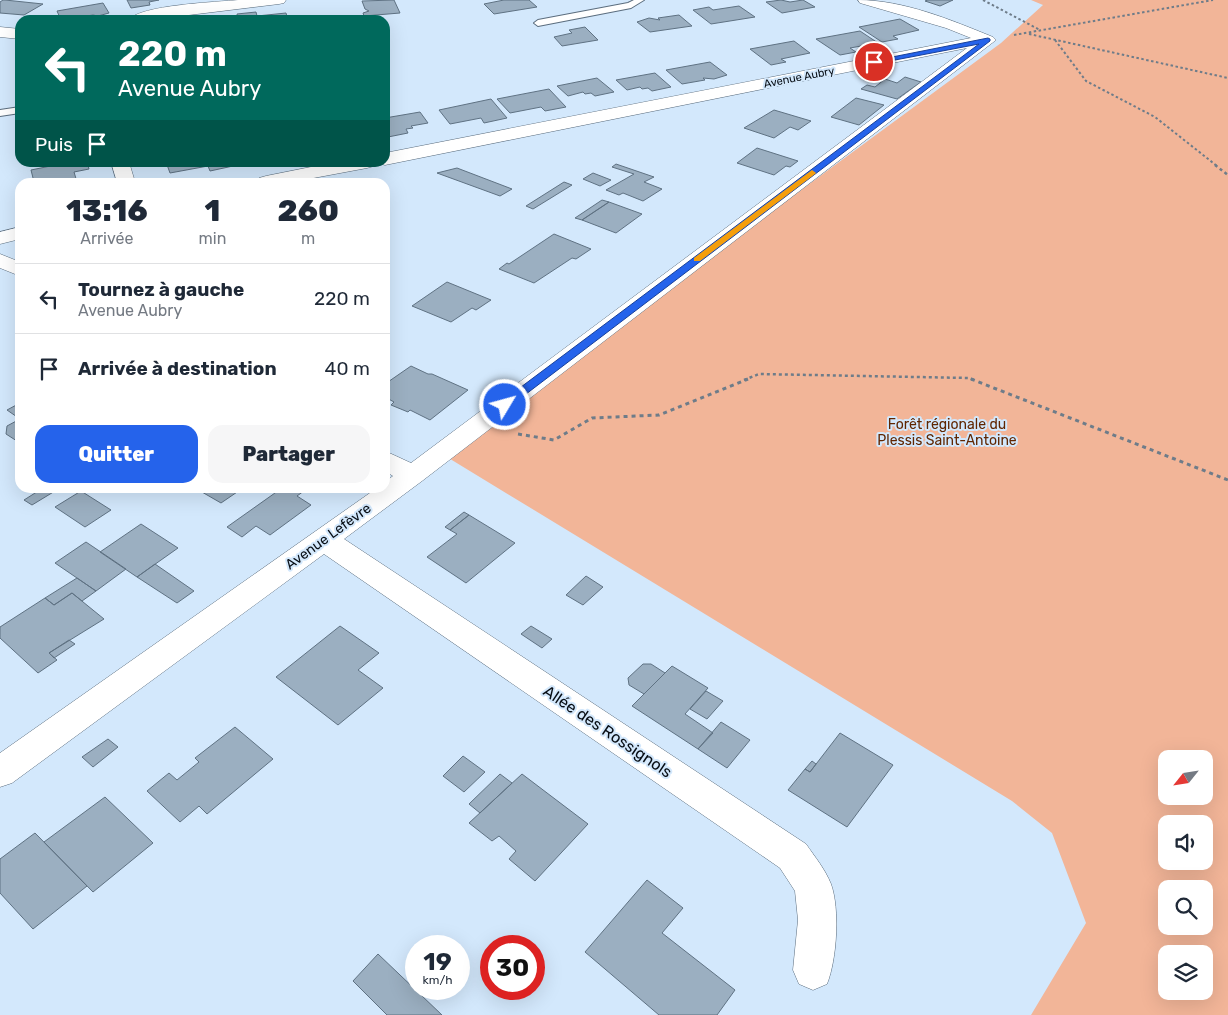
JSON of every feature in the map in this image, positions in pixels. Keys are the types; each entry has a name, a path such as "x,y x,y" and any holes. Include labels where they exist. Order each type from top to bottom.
{"street":[{"path":"146,15 279,0"},
{"path":"864,0 951,25 988,40"},
{"path":"0,32 15,34"},
{"name":"Avenue Aubry","path":"390,158 988,40"},
{"name":"Avenue Lefèvre","path":"390,491 988,40"},
{"path":"286,178 342,167"},
{"path":"0,238 15,234"},
{"path":"0,260 15,268"},
{"path":"390,463 413,475"},
{"name":"Avenue Lefèvre","path":"0,772 388,493"},
{"name":"Allée des Rossignols","path":"323,539 793,856 813,886 817,920 813,970"}],"lane":[{"path":"538,23 631,4 640,0"},
{"path":"0,113 15,111"}],"path":[{"path":"982,0 1040,31"},
{"path":"988,40 1213,0"},
{"path":"1026,33 1228,78"},
{"path":"1055,40 1086,81 1155,117 1228,175"},
{"path":"516,434 554,440 592,418 659,415 759,374 968,378 1228,480"}],"green space":[{"name":"Forêt régionale du Plessis Saint-Antoine","path":"1031,0 1228,0 1228,1015 1031,1015 1086,923 1052,833 1012,801 442,454 1001,43 1043,5"}],"building":[{"path":"3,0 43,4 24,15 0,13 0,2"},
{"path":"127,0 159,0 149,2 150,5 131,8"},
{"path":"394,0 400,13 364,15 363,13 369,11 365,9 362,1"},
{"path":"504,0 529,0 537,7 494,14 484,4"},
{"path":"781,0 790,2 803,0 815,7 782,13 766,2"},
{"path":"953,0 940,6 925,1"},
{"path":"103,3 109,13 102,15 59,15 57,11"},
{"path":"739,6 755,17 711,24 693,10 709,7 713,10"},
{"path":"256,12 257,15 237,15"},
{"path":"286,13 287,15 267,15"},
{"path":"679,15 692,26 650,32 637,22 649,18 660,20 658,18"},
{"path":"900,19 919,30 893,36 898,39 882,42 859,27"},
{"path":"585,27 598,40 562,46 554,37 572,33 569,30"},
{"path":"860,31 878,43 850,48 856,52 840,55 816,39"},
{"path":"794,41 810,53 781,59 786,62 771,65 750,49"},
{"path":"710,62 727,75 714,79 703,78 705,80 682,84 666,70"},
{"path":"655,73 671,87 652,91 648,88 642,89 640,87 627,90 616,80"},
{"path":"905,77 921,82 897,99 861,89 867,85 875,87 885,79 897,83"},
{"path":"597,78 614,92 595,96 591,93 585,94 583,92 568,96 557,86"},
{"path":"549,89 566,107 545,111 541,107 510,113 497,99"},
{"path":"856,98 884,105 859,125 831,117"},
{"path":"491,99 507,118 484,123 481,118 450,124 439,110"},
{"path":"774,110 811,121 798,130 790,127 774,138 744,128"},
{"path":"420,112 428,123 411,126 413,128 406,129 408,133 390,137 390,117"},
{"path":"757,148 798,161 790,167 786,166 774,175 737,163"},
{"path":"616,164 654,177 644,182 662,189 643,201 623,193 619,195 606,190 634,174 612,167"},
{"path":"46,167 88,167 89,169 74,172 76,178 33,178 31,170"},
{"path":"168,167 203,167 170,173"},
{"path":"208,167 228,167 210,171"},
{"path":"457,168 512,189 500,196 437,173"},
{"path":"593,173 611,180 600,186 583,179"},
{"path":"564,182 572,185 533,209 526,206"},
{"path":"602,200 609,202 582,220 575,218"},
{"path":"609,202 642,214 616,233 582,220"},
{"path":"554,234 591,249 576,259 572,258 534,283 499,269 507,263 509,264"},
{"path":"447,282 491,300 476,310 472,308 451,322 412,306"},
{"path":"411,366 468,390 430,420 410,410 408,412 391,405 394,402 390,400 390,381"},
{"path":"15,406 15,416 7,410"},
{"path":"15,422 15,440 6,434 7,426"},
{"path":"35,493 52,493 32,505 24,500"},
{"path":"78,493 84,493 111,510 85,527 55,507"},
{"path":"204,493 236,493 221,503"},
{"path":"275,493 301,493 297,496 311,505 270,535 256,526 242,537 227,527"},
{"path":"464,512 469,515 450,530 445,527"},
{"path":"469,515 515,543 466,583 427,557 457,534 450,530"},
{"path":"141,524 178,548 137,577 100,552"},
{"path":"86,542 126,569 96,591 55,563"},
{"path":"155,564 194,591 177,603 137,577"},
{"path":"586,576 603,587 583,605 566,595"},
{"path":"77,578 96,591 82,601 72,593 54,605 45,598"},
{"path":"72,593 104,619 49,653 57,660 38,673 0,638 0,627 45,598 54,605"},
{"path":"340,626 379,653 358,670 383,688 338,725 276,677"},
{"path":"531,626 552,639 542,648 521,634"},
{"path":"69,640 75,644 54,658 49,653"},
{"path":"643,664 651,664 665,673 644,694 629,685 628,678"},
{"path":"672,666 708,688 685,714 713,733 698,749 632,706"},
{"path":"706,691 723,701 707,719 690,709"},
{"path":"721,722 750,740 727,768 698,749"},
{"path":"235,727 273,759 207,814 199,806 180,822 147,791 169,773 177,780 199,762 195,758"},
{"path":"840,733 893,765 847,827 788,790 805,769 810,772"},
{"path":"108,739 118,747 93,767 82,757"},
{"path":"463,756 485,772 464,792 443,776"},
{"path":"812,761 816,764 810,772 805,769"},
{"path":"500,774 512,783 480,813 469,804"},
{"path":"522,774 588,824 535,881 509,859 516,851 499,836 492,841 469,823"},
{"path":"105,797 153,843 93,892 44,842"},
{"path":"35,833 87,886 33,929 0,893 0,859"},
{"path":"647,880 683,908 662,933 735,990 717,1015 659,1015 585,952"},
{"path":"378,954 405,980 405,1000 426,1000 442,1015 387,1015 353,981"}],"slow traffic":[{"path":"697,259 812,173"}],"route":[{"path":"505,405 988,40 874,62"}]}
